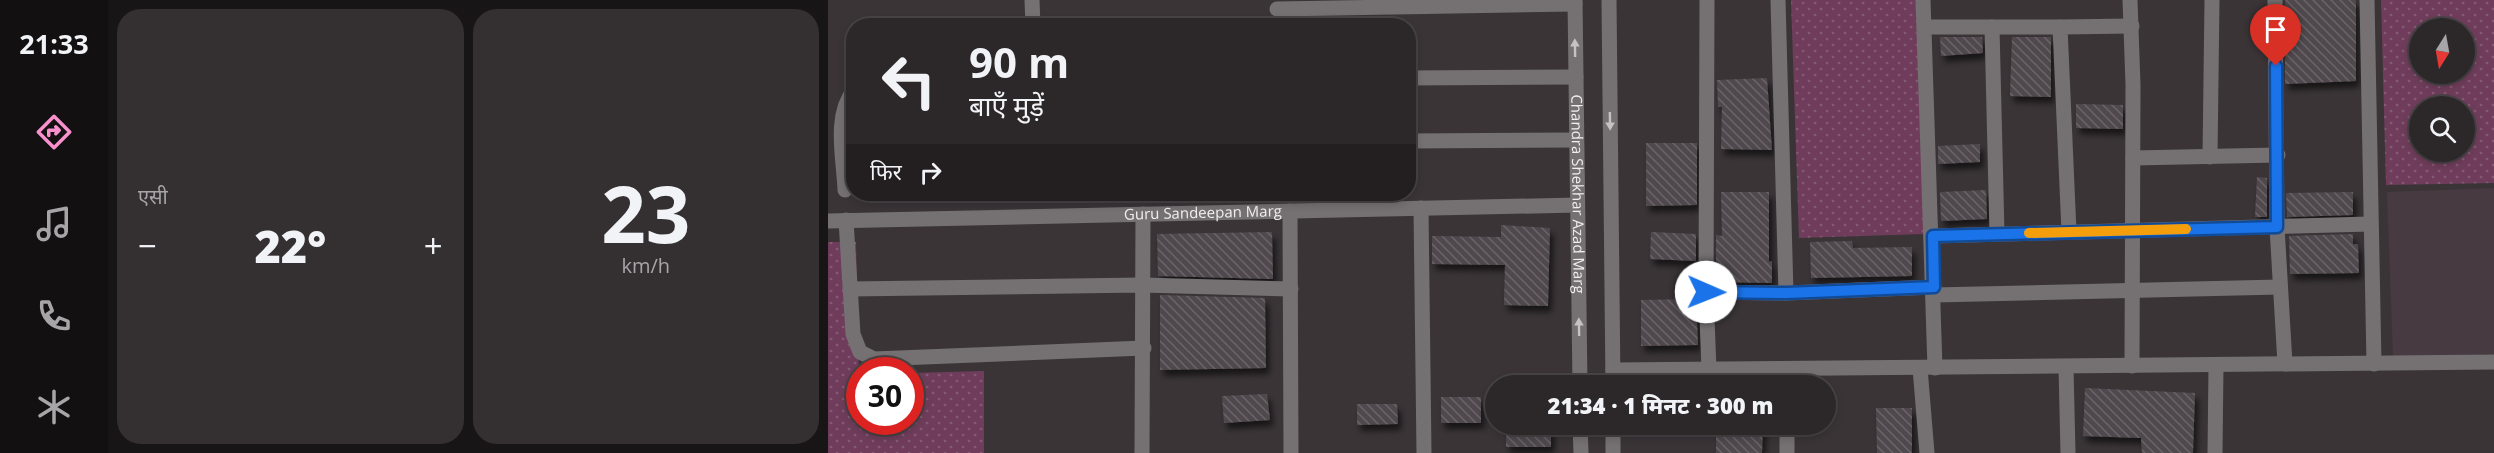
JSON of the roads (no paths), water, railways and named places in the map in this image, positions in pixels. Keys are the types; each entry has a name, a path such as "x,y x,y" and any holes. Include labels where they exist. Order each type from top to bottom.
{"street":[{"path":"1032,0 1033,18"},
{"path":"1609,0 1613,375"},
{"path":"1707,0 1706,292 1709,370"},
{"path":"1778,0 1786,293"},
{"path":"1923,0 1934,291 1928,368 1927,453"},
{"path":"2130,0 2133,158 2132,366"},
{"path":"2210,157 2212,0"},
{"path":"2275,0 2277,227 2284,364"},
{"path":"2367,0 2374,364"},
{"path":"1277,9 1575,2"},
{"name":"Chandra Shekhar Azad Marg","path":"1575,2 1580,375"},
{"path":"1924,27 2132,26"},
{"path":"1992,27 1997,234"},
{"path":"2060,27 2069,232"},
{"path":"1416,78 1576,77"},
{"path":"846,101 842,115 846,136"},
{"path":"1416,141 1576,140"},
{"path":"2133,158 2278,155"},
{"path":"845,189 846,175"},
{"name":"Guru Sandeepan Marg","path":"828,221 1577,205"},
{"path":"1421,208 1424,453"},
{"path":"1290,211 1291,453"},
{"path":"1142,453 1143,214"},
{"path":"846,220 853,334 860,352 874,359 1144,348"},
{"path":"1933,236 2370,224"},
{"path":"850,289 1142,285 1291,289"},
{"path":"1706,292 2132,291 2280,287"},
{"path":"1649,375 1709,370 2494,362"},
{"path":"2215,453 2216,366"},
{"path":"2066,367 2068,453"},
{"path":"1787,369 1787,375"},
{"path":"1580,435 1581,453"},
{"path":"1613,435 1613,453"},
{"path":"1787,435 1787,453"}]}
